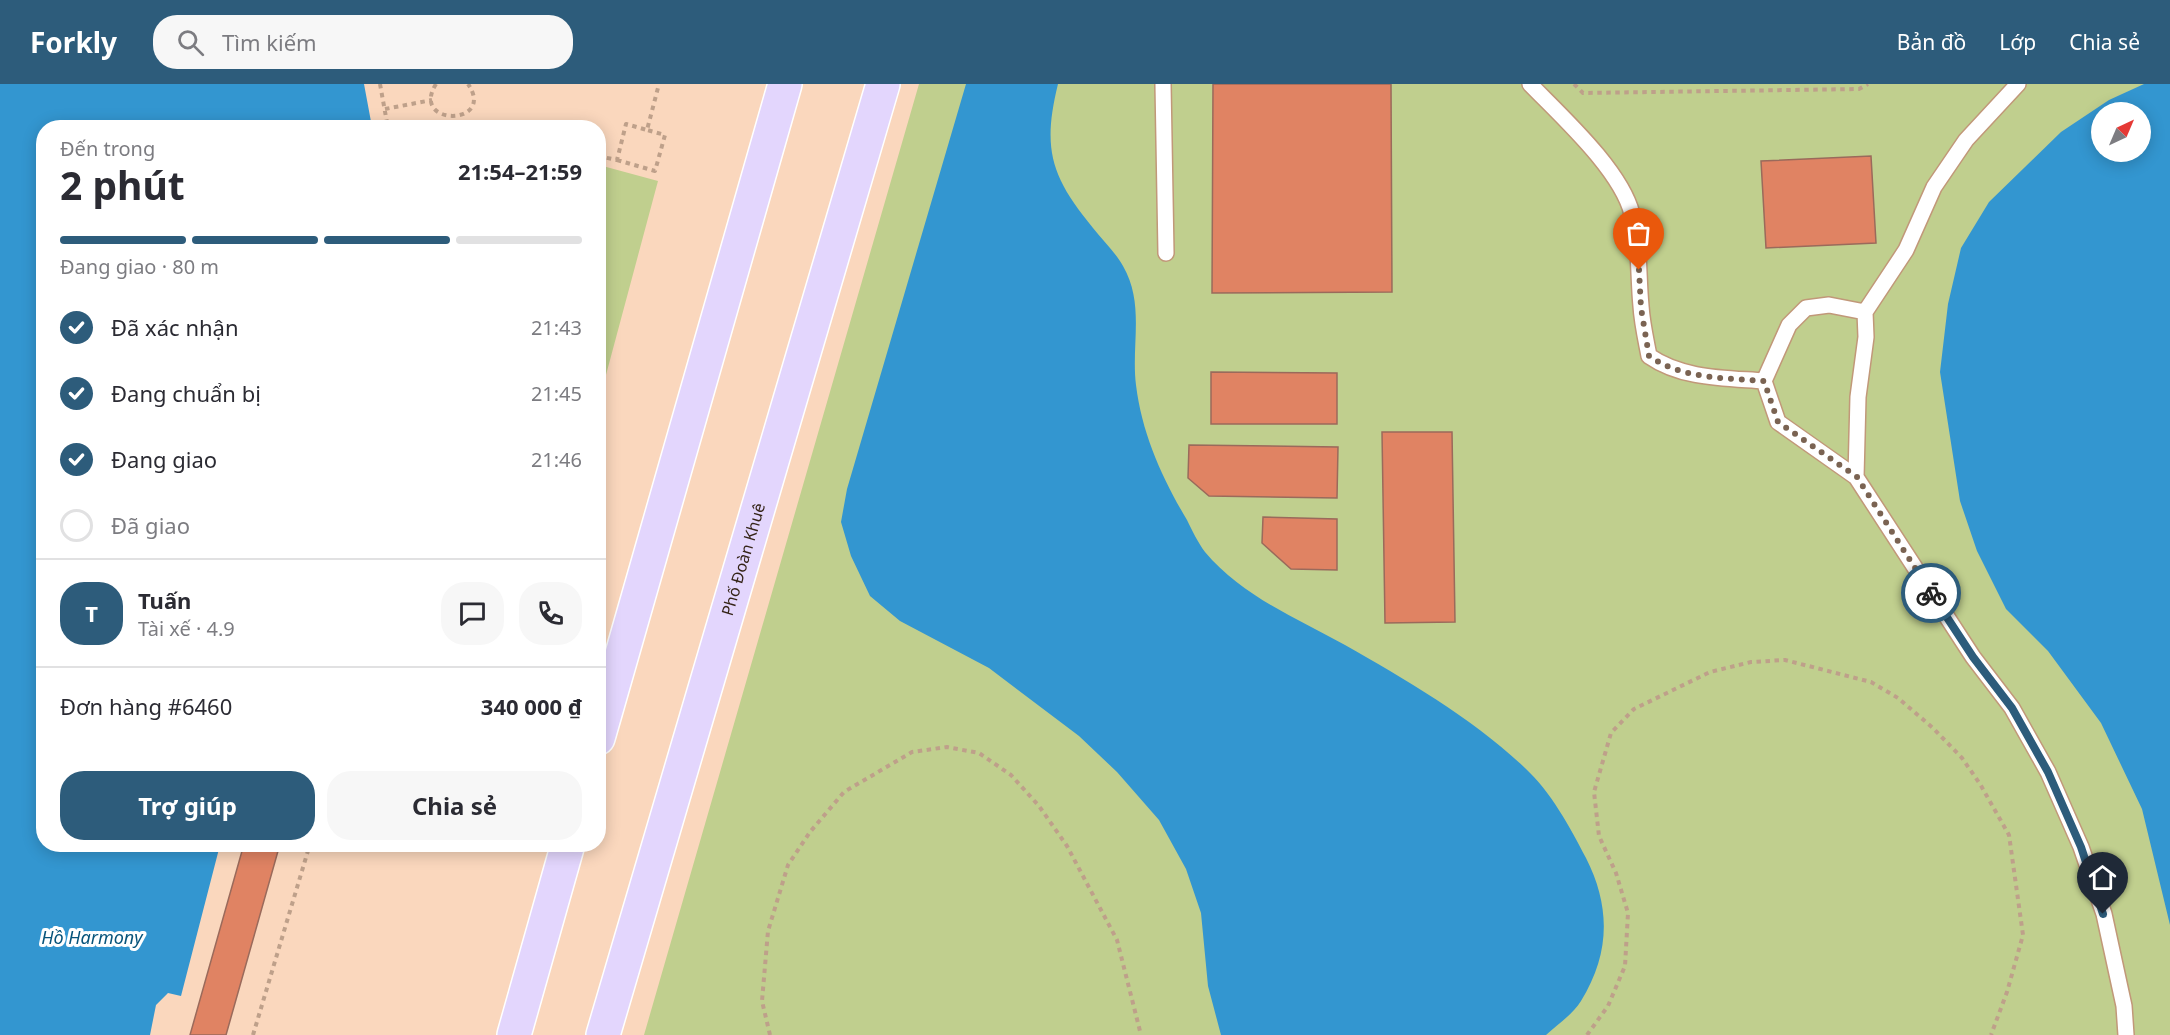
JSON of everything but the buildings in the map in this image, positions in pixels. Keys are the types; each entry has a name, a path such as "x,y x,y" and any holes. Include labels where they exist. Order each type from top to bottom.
{"main road":[{"path":"606,710 785,84"},
{"name":"Phố Đoàn Khuê","path":"603,1035 883,84"},
{"path":"514,1035 566,852"}],"lane":[{"path":"1163,84 1166,253"},
{"path":"1530,84 1580,135 1615,179 1632,212 1638,251 1641,308 1649,356 1666,368 1707,376 1764,381"},
{"path":"1857,477 1858,397 1866,337 1865,312 1906,250 1934,188 1947,168 1966,140 2018,84"},
{"path":"1865,312 1829,305 1806,308 1789,325 1764,381 1778,422 1857,477 1973,657 2012,708 2048,772 2081,847 2103,914 2124,1006 2126,1035"}],"path":[{"path":"380,84 387,120"},
{"path":"436,84 432,100 441,114 454,118 471,107 473,94 468,84"},
{"path":"647,130 659,84"},
{"path":"1574,84 1583,93 1859,89 1868,84"},
{"path":"385,109 432,100"},
{"path":"606,158 655,171 664,135 626,124 616,160"},
{"path":"1587,1035 1608,1006 1625,966 1628,913 1616,873 1599,836 1594,792 1611,733 1634,709 1710,672 1750,662 1785,660 1871,682 1898,698 1933,728 1962,758 1980,783 2009,835 2023,935 2007,992 1991,1035"},
{"path":"770,1035 762,1001 768,931 788,865 810,832 844,792 912,752 947,747 979,753 1011,775 1040,806 1067,846 1118,940 1141,1035"},
{"path":"253,1035 308,852"}],"green space":[{"path":"919,84 2170,84 2170,1035 644,1035"},
{"path":"606,167 658,181 606,375"}],"water":[{"name":"Hồ Harmony","path":"0,84 364,84 371,120 36,120 36,852 218,852 181,996 168,993 156,1005 150,1035 0,1035"},
{"path":"966,84 1058,84 1053,107 1051,145 1059,177 1079,210 1117,256 1130,280 1134,295 1136,325 1136,385 1143,421 1161,472 1205,552 1220,568 1253,594 1391,672 1439,701 1484,733 1534,777 1567,822 1594,876 1600,894 1604,930 1598,966 1591,983 1578,1006 1546,1035 1221,1035 1208,986 1201,913 1186,869 1159,820 1117,772 1079,736 989,668 900,621 870,596 851,556 841,522 847,489"},
{"path":"2144,84 2170,84 2170,925 2142,809 2101,723 2048,651 2006,609 1977,551 1960,501 1940,372 1948,304 1961,248 1989,202 2061,132 2091,112 2091,162 2151,162 2151,102 2106,102"}],"way so far":[{"path":"1639,270 1641,308 1649,356 1666,368 1707,376 1764,381 1778,422 1857,477 1931,593"}],"route":[{"path":"1931,593 1973,657 2012,708 2048,772 2081,847 2103,914"}]}
